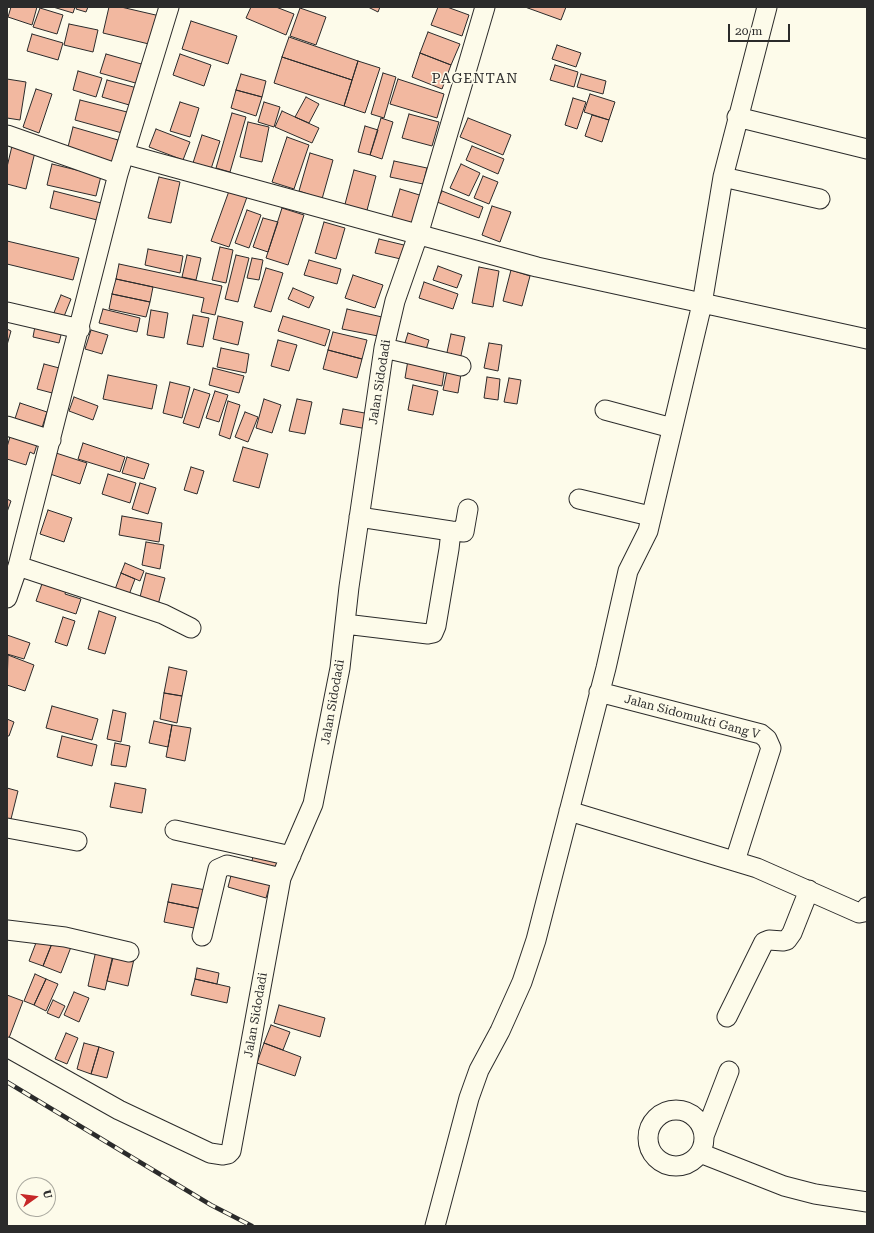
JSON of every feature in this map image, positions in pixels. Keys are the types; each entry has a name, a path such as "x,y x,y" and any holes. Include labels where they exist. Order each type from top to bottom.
{"street":[{"path":"7,598 18,566 51,440 118,174 169,7"},
{"name":"Jalan Sidodadi","path":"7,1047 119,1110 210,1153 228,1154 233,1143 281,878 313,804 340,668 359,517 384,348 395,301 418,235 485,7"},
{"path":"436,1226 469,1098 479,1070 500,1031 518,989 536,940 628,571 648,531 650,516 702,304 723,177 737,117 767,7"},
{"path":"737,117 867,149"},
{"path":"7,135 118,174"},
{"path":"125,154 536,267 702,304 867,338"},
{"path":"723,177 820,199"},
{"path":"7,312 80,329"},
{"path":"384,348 461,366"},
{"path":"605,410 672,428"},
{"path":"7,426 51,440"},
{"path":"579,499 650,516"},
{"path":"359,517 464,532 468,509"},
{"path":"345,624 428,634 433,633 436,626 451,531"},
{"path":"18,566 163,614 191,628"},
{"name":"Jalan Sidomukti Gang V","path":"599,692 761,734 767,738 771,748 735,861"},
{"path":"569,811 735,861 776,875 858,913 864,912 867,907"},
{"path":"7,828 77,841"},
{"path":"175,830 291,856"},
{"path":"202,936 218,868 227,866 281,878"},
{"path":"727,1016 764,942 769,940 783,942 787,940 792,933 810,890"},
{"path":"7,930 65,937 129,952"},
{"path":"729,1071 702,1144 784,1186 815,1194 867,1202"}],"building":[{"path":"11,7 37,7 32,25 8,17"},
{"path":"53,7 75,7 73,13"},
{"path":"77,7 88,7 86,12 76,9"},
{"path":"109,7 121,7 160,16 153,45 103,33"},
{"path":"251,7 276,7 294,14 286,35 246,18"},
{"path":"368,7 380,7 378,12"},
{"path":"438,7 447,7 469,15 462,36 431,25"},
{"path":"525,7 566,7 561,20"},
{"path":"40,8 63,15 57,34 33,27"},
{"path":"300,8 326,17 316,45 290,36"},
{"path":"191,21 237,36 228,64 182,49"},
{"path":"69,24 98,30 93,52 64,45"},
{"path":"428,32 460,44 451,65 420,53"},
{"path":"32,34 63,43 58,60 27,51"},
{"path":"289,37 358,61 352,80 282,57"},
{"path":"557,45 581,53 576,67 552,59"},
{"path":"420,53 451,65 442,89 412,77"},
{"path":"106,54 145,65 139,84 100,73"},
{"path":"180,54 211,65 204,86 173,75"},
{"path":"282,57 352,80 344,106 274,83"},
{"path":"358,61 380,68 365,113 344,106"},
{"path":"555,65 578,72 574,87 550,80"},
{"path":"78,71 102,78 96,97 73,90"},
{"path":"383,73 396,77 384,118 371,114"},
{"path":"241,74 266,81 262,97 236,90"},
{"path":"581,74 606,81 603,94 577,87"},
{"path":"7,79 26,82 20,120 7,118"},
{"path":"398,79 444,94 437,118 390,104"},
{"path":"107,80 141,89 136,107 102,97"},
{"path":"36,89 52,94 39,133 23,127"},
{"path":"236,90 262,97 256,116 231,108"},
{"path":"590,94 615,102 609,120 584,112"},
{"path":"306,97 319,104 309,123 295,117"},
{"path":"573,98 586,102 577,129 565,125"},
{"path":"80,100 127,112 122,133 75,120"},
{"path":"180,102 199,108 190,137 170,131"},
{"path":"264,102 280,107 274,127 258,122"},
{"path":"282,111 319,128 312,143 275,127"},
{"path":"232,113 246,117 230,172 216,168"},
{"path":"409,114 439,122 432,146 402,138"},
{"path":"592,115 609,120 602,142 585,136"},
{"path":"381,118 393,122 382,159 370,155"},
{"path":"468,118 511,135 503,155 460,137"},
{"path":"248,122 269,127 262,162 240,157"},
{"path":"365,126 378,130 370,155 358,152"},
{"path":"73,127 118,140 111,168 66,155"},
{"path":"156,129 190,142 183,160 149,147"},
{"path":"202,135 220,141 210,172 192,166"},
{"path":"287,137 309,145 294,189 272,182"},
{"path":"12,146 35,152 26,189 7,184 7,167"},
{"path":"472,146 504,159 498,174 466,160"},
{"path":"310,153 333,160 322,199 299,191"},
{"path":"394,161 427,168 423,184 390,177"},
{"path":"52,164 101,176 96,196 47,185"},
{"path":"461,164 480,173 469,196 450,188"},
{"path":"354,170 376,176 366,214 344,208"},
{"path":"483,176 498,182 489,204 474,198"},
{"path":"159,177 180,182 171,223 148,218"},
{"path":"400,189 426,197 417,228 391,220"},
{"path":"54,191 105,204 101,221 50,208"},
{"path":"229,191 247,197 229,247 211,241"},
{"path":"442,191 483,207 479,218 437,202"},
{"path":"492,206 511,212 500,242 482,235"},
{"path":"282,208 304,215 288,265 266,258"},
{"path":"247,210 261,215 249,248 235,243"},
{"path":"263,218 278,222 268,252 253,247"},
{"path":"324,222 345,228 336,259 315,253"},
{"path":"379,239 408,246 405,260 375,253"},
{"path":"7,241 79,258 73,280 7,264"},
{"path":"220,247 233,250 226,283 212,280"},
{"path":"148,249 183,256 180,273 145,265"},
{"path":"187,255 201,258 196,280 182,277"},
{"path":"236,255 249,258 238,302 225,299"},
{"path":"252,258 263,260 259,280 247,278"},
{"path":"309,260 341,269 337,284 304,275"},
{"path":"119,264 222,286 215,315 201,312 204,298 116,279"},
{"path":"438,266 462,275 457,288 433,280"},
{"path":"479,267 499,271 493,307 472,303"},
{"path":"266,268 283,273 271,312 254,307"},
{"path":"511,270 530,276 522,306 503,301"},
{"path":"353,275 383,285 375,308 345,298"},
{"path":"116,279 153,287 150,302 112,294"},
{"path":"424,282 458,294 453,309 419,298"},
{"path":"293,288 314,297 309,308 288,299"},
{"path":"112,294 150,302 146,317 109,309"},
{"path":"61,295 71,299 63,319 53,315"},
{"path":"103,309 140,318 137,332 99,323"},
{"path":"347,309 382,317 378,336 342,329"},
{"path":"151,310 168,313 164,338 147,335"},
{"path":"193,315 209,318 203,347 187,344"},
{"path":"218,316 243,322 238,345 213,339"},
{"path":"283,316 330,330 325,346 278,331"},
{"path":"36,321 63,327 59,343 33,337"},
{"path":"7,329 11,331 7,345"},
{"path":"91,330 108,335 102,354 85,349"},
{"path":"333,332 367,340 362,359 328,350"},
{"path":"408,333 429,340 425,353 404,346"},
{"path":"451,334 465,337 460,360 446,357"},
{"path":"278,340 297,345 289,371 271,366"},
{"path":"489,343 502,345 498,371 484,368"},
{"path":"221,348 249,354 246,373 217,367"},
{"path":"328,350 362,359 357,378 323,369"},
{"path":"408,360 445,367 442,386 405,378"},
{"path":"44,364 63,369 56,394 37,389"},
{"path":"448,366 462,368 458,393 443,390"},
{"path":"213,368 244,376 239,393 209,385"},
{"path":"108,375 157,385 152,409 103,399"},
{"path":"487,377 500,379 498,400 484,398"},
{"path":"509,378 521,380 517,404 504,402"},
{"path":"170,382 190,387 182,418 163,413"},
{"path":"413,385 438,391 433,415 408,410"},
{"path":"194,389 210,394 199,428 183,423"},
{"path":"215,391 228,395 219,422 206,418"},
{"path":"74,397 98,406 93,420 69,411"},
{"path":"264,399 281,405 272,433 256,428"},
{"path":"297,399 312,402 305,434 289,431"},
{"path":"228,401 240,405 230,439 219,435"},
{"path":"20,403 47,412 40,434 13,425"},
{"path":"343,409 370,414 367,429 340,424"},
{"path":"245,412 258,417 248,442 235,437"},
{"path":"12,430 39,438 34,454 30,452 26,465 7,459 7,447"},
{"path":"83,443 125,457 120,472 78,459"},
{"path":"243,447 268,454 259,488 233,481"},
{"path":"56,453 87,463 80,484 50,474"},
{"path":"127,457 149,464 144,479 122,473"},
{"path":"191,467 204,471 197,494 184,490"},
{"path":"108,474 136,483 130,503 102,494"},
{"path":"140,483 156,488 148,514 132,509"},
{"path":"7,499 11,501 7,512"},
{"path":"48,510 72,518 64,542 40,534"},
{"path":"122,516 162,523 159,542 119,535"},
{"path":"146,542 164,545 160,569 142,565"},
{"path":"125,563 144,571 140,581 121,573"},
{"path":"121,573 135,579 127,600 113,595"},
{"path":"146,573 165,578 158,605 139,601"},
{"path":"44,578 67,586 65,594 81,599 76,614 36,601"},
{"path":"99,611 116,617 105,654 88,649"},
{"path":"63,617 75,621 67,646 55,642"},
{"path":"7,635 30,643 24,659 7,654"},
{"path":"8,655 34,665 25,691 7,685"},
{"path":"169,667 187,671 182,696 164,693"},
{"path":"164,693 182,696 177,723 160,719"},
{"path":"52,706 98,719 92,740 46,728"},
{"path":"113,710 126,713 121,742 107,739"},
{"path":"7,719 14,722 9,736 7,736"},
{"path":"154,721 172,725 168,747 149,743"},
{"path":"172,725 191,728 185,761 166,757"},
{"path":"62,736 97,745 92,766 57,757"},
{"path":"115,743 130,746 126,767 111,765"},
{"path":"115,783 146,789 142,813 110,807"},
{"path":"7,788 18,791 9,827 7,827"},
{"path":"255,849 282,856 278,875 250,868"},
{"path":"233,868 272,878 266,898 228,887"},
{"path":"172,884 206,890 202,909 168,902"},
{"path":"168,902 202,909 199,929 164,922"},
{"path":"39,935 53,941 43,966 29,961"},
{"path":"53,941 71,947 61,973 43,966"},
{"path":"97,946 114,950 105,990 88,986"},
{"path":"114,954 134,959 128,986 107,981"},
{"path":"197,968 219,973 217,984 195,979"},
{"path":"35,974 46,979 34,1005 24,1001"},
{"path":"46,979 58,984 46,1011 34,1005"},
{"path":"195,979 230,987 227,1003 191,995"},
{"path":"74,992 89,998 79,1022 64,1015"},
{"path":"7,995 23,1001 9,1038 7,1037"},
{"path":"53,1000 65,1006 59,1018 47,1013"},
{"path":"279,1005 325,1018 320,1037 274,1023"},
{"path":"271,1025 290,1032 283,1050 264,1043"},
{"path":"66,1033 78,1038 67,1064 55,1059"},
{"path":"84,1043 99,1047 91,1074 77,1069"},
{"path":"264,1043 301,1057 295,1076 257,1063"},
{"path":"99,1047 114,1052 107,1078 91,1074"}],"railway":[{"path":"7,1082 211,1205 252,1226"}],"district":[{"name":"PAGENTAN","path":"475,79"}]}
